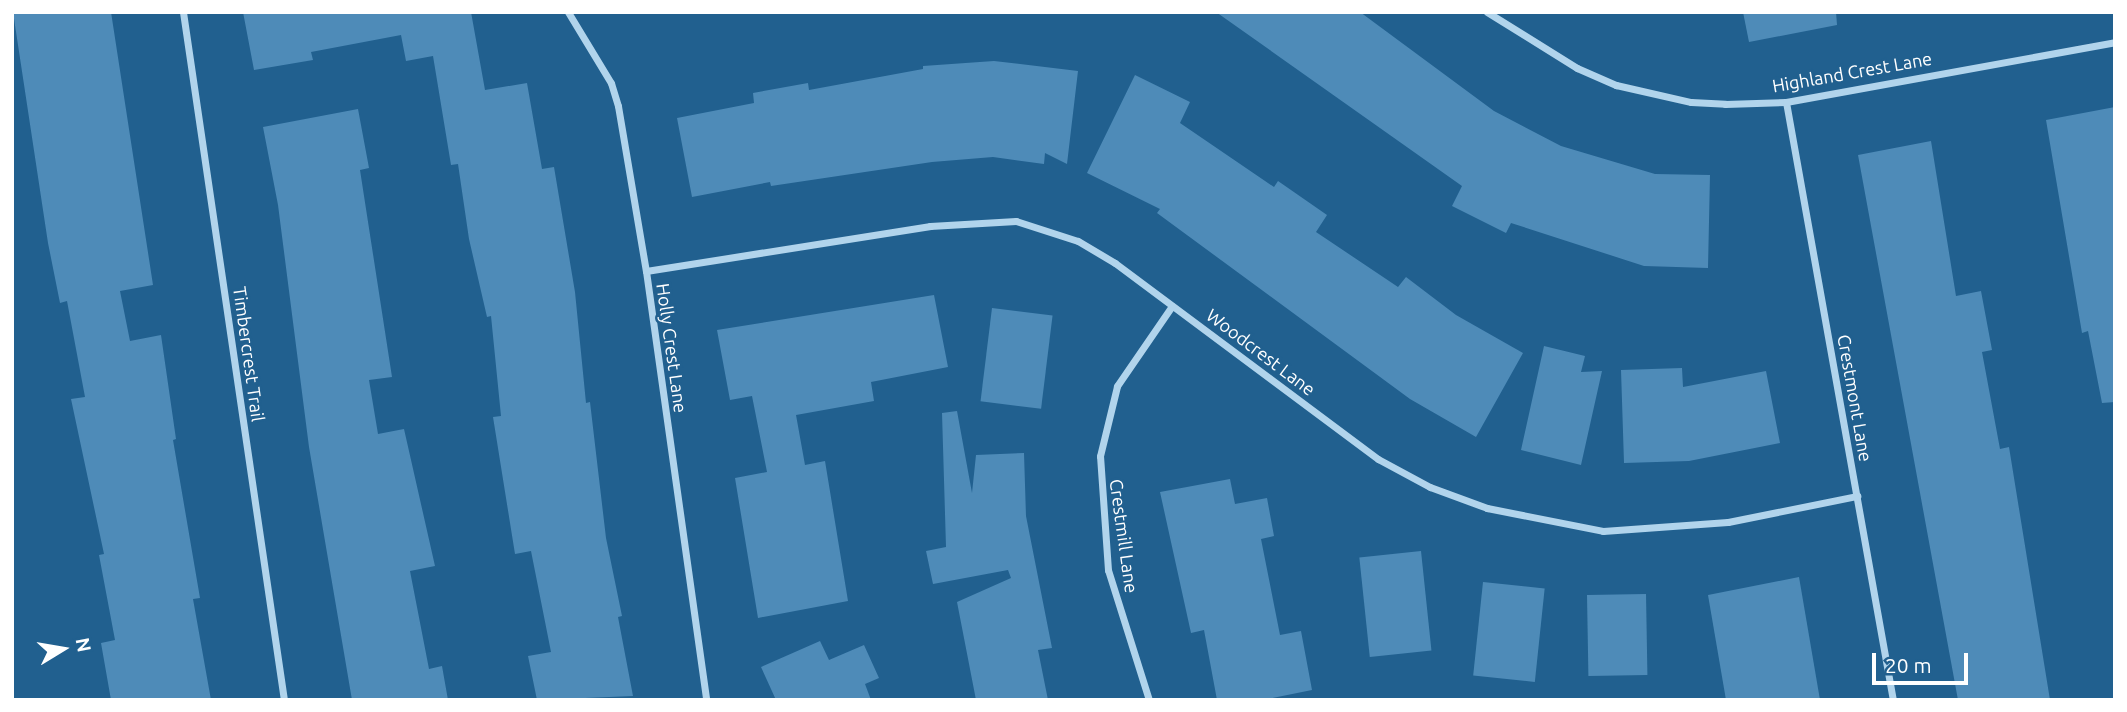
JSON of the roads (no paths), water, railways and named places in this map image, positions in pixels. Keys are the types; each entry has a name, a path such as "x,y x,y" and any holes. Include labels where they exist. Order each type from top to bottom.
{"street":[{"name":"Timbercrest Trail","path":"183,12 284,700"},
{"name":"Holly Crest Lane","path":"568,12 611,83 618,106 646,271 706,700"},
{"name":"Highland Crest Lane","path":"1487,12 1564,62 1616,85 1691,102 1786,102 2115,42"},
{"name":"Crestmont Lane","path":"1786,102 1893,700"},
{"name":"Woodcrest Lane","path":"646,271 930,226 1016,221 1078,241 1172,306 1378,458 1430,487 1487,508 1603,531 1728,522 1857,496"},
{"name":"Crestmill Lane","path":"1149,700 1108,570 1100,456 1117,386 1172,306"}]}
